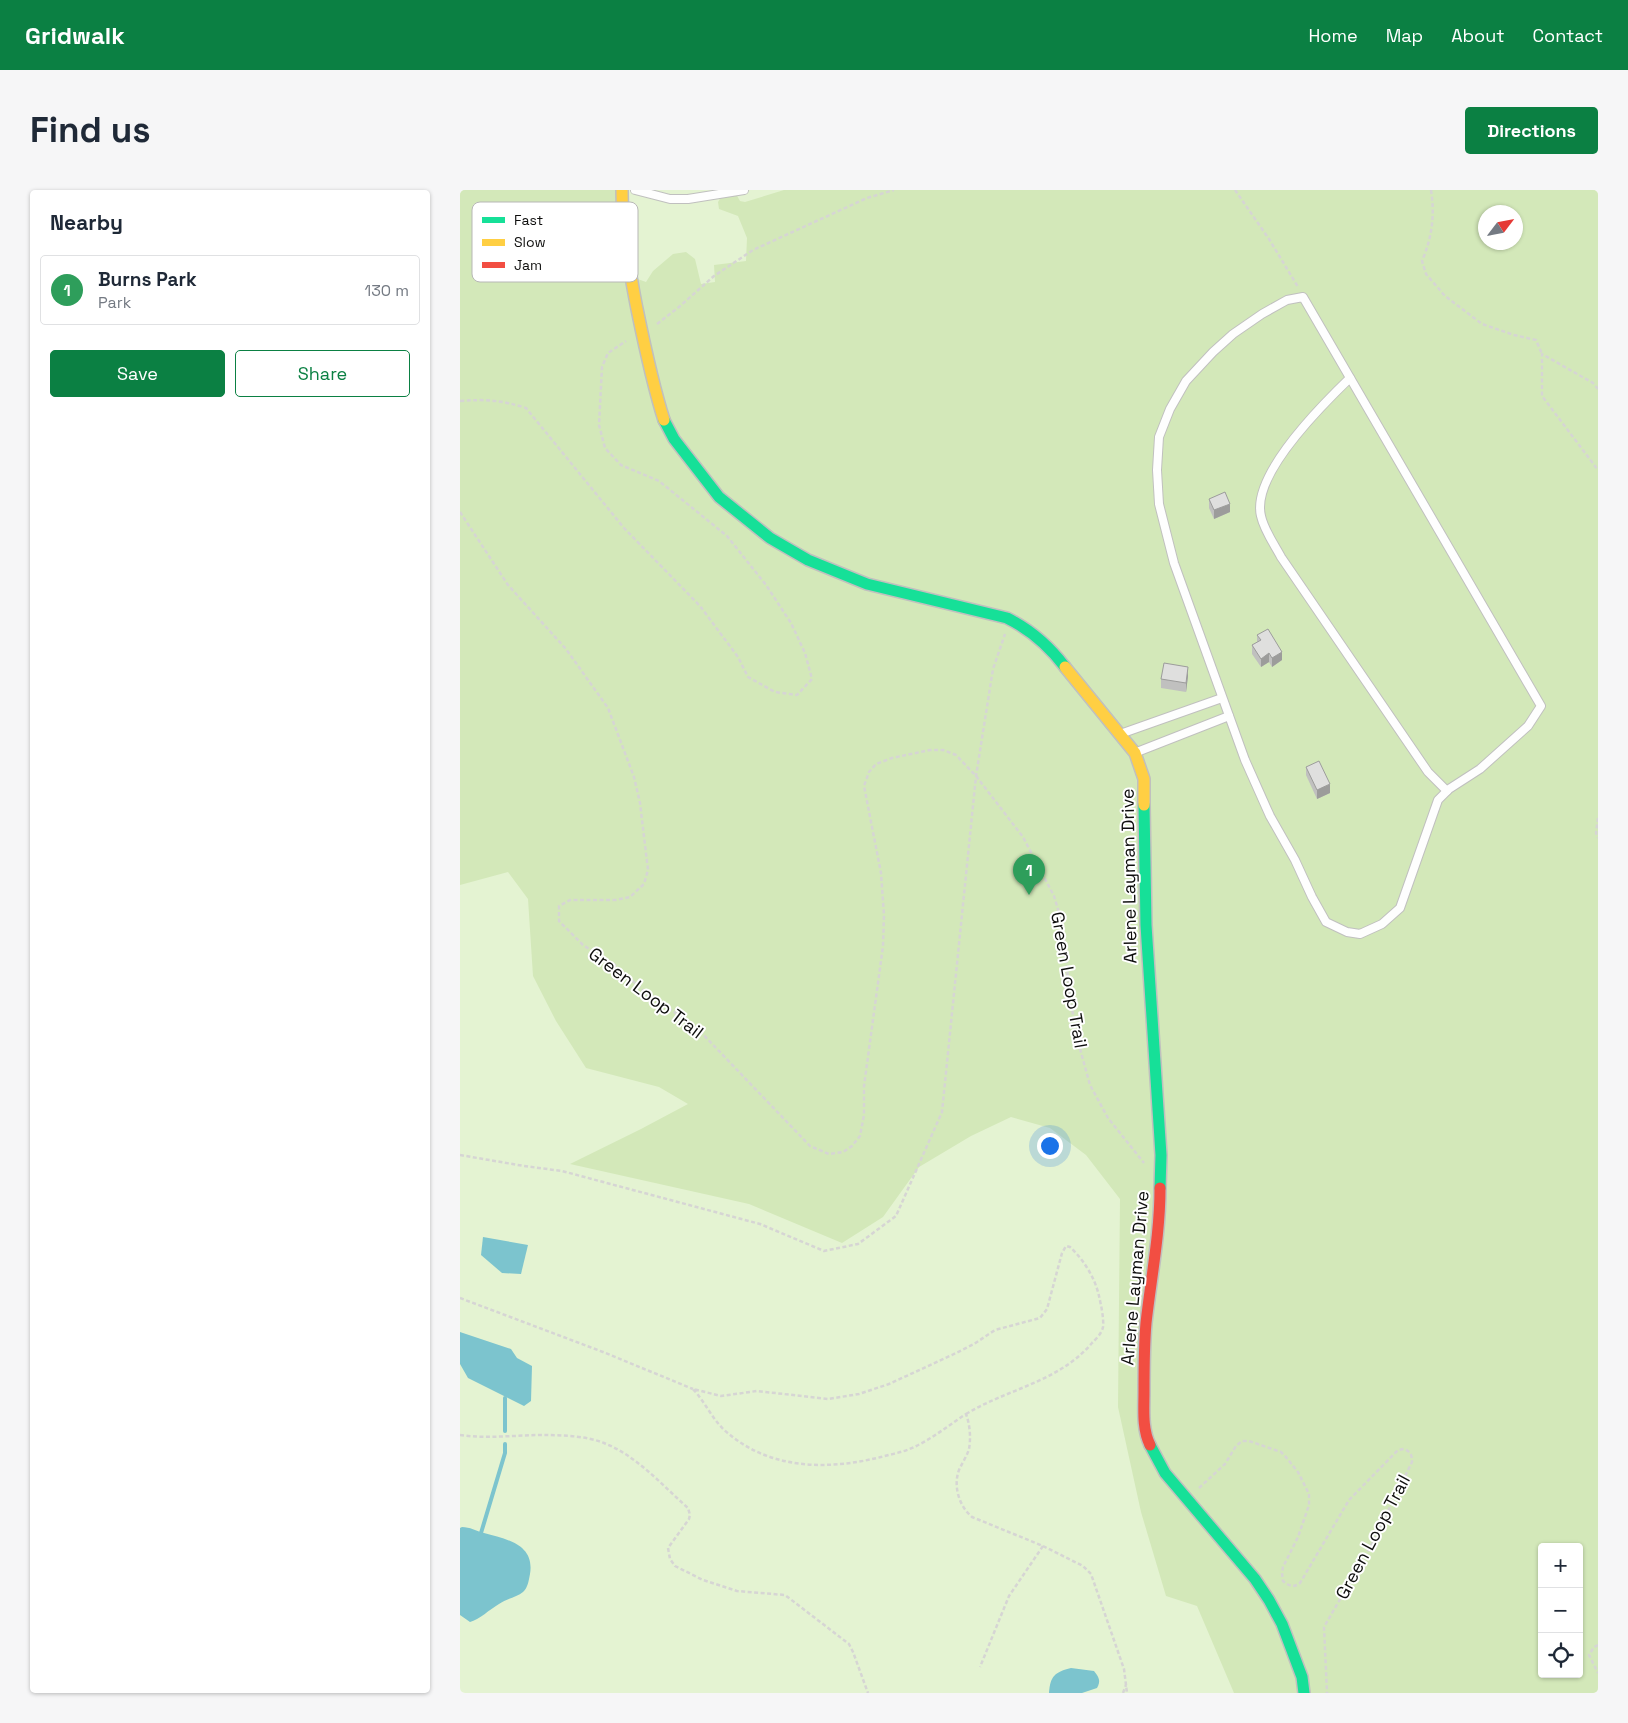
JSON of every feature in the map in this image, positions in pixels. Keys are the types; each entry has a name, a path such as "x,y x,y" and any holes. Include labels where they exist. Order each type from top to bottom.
{"street":[{"name":"Arlene Layman Drive","path":"634,282 642,335 661,412 674,439 719,496 770,538 808,560 867,584 1010,619 1023,626 1059,659 1135,753 1144,779 1146,925 1161,1155 1160,1212 1146,1324 1144,1362 1144,1419 1147,1439 1165,1473 1255,1579 1269,1600 1282,1624 1302,1678 1304,1693"}],"lane":[{"path":"636,190 670,199 688,200 744,190"},
{"path":"1303,297 1350,378 1541,706 1528,726 1480,769 1447,791 1438,800 1400,908 1382,924 1360,934 1346,932 1326,922 1295,860 1270,816 1245,760 1174,563 1159,504 1157,470 1160,437 1170,409 1186,381 1233,334 1287,300 1303,297"},
{"path":"1350,378 1312,415 1271,472 1262,494 1260,515 1267,533 1281,557 1428,772 1447,791"},
{"path":"1120,734 1222,698"},
{"path":"1135,753 1229,716"}],"path":[{"path":"1235,190 1269,239 1303,297"},
{"path":"1431,190 1434,208 1430,241 1422,261 1426,274 1446,296 1482,324 1536,340 1542,354 1542,396 1598,470"},
{"path":"1542,354 1593,383 1598,389"},
{"name":"Green Loop Trail","path":"460,512 508,585 566,649 608,708 634,777 640,803 648,870 644,884 630,897 615,900 570,900 559,906 559,921 583,945 615,965 646,993 695,1026 810,1146 829,1154 843,1152 852,1146 860,1136 864,1115 864,1086 883,946 884,915 881,873 864,786 868,772 876,764 892,758 930,750 943,750 956,755 976,776 1023,837 1054,896 1063,926 1072,1008 1079,1045 1090,1084 1108,1118 1145,1166"},
{"path":"460,1155 562,1171 760,1224 824,1251 858,1244 896,1216 942,1112 976,776 994,669 1010,619"},
{"path":"1598,818 1596,833 1598,838"},
{"path":"460,1298 693,1389 721,1396 758,1391 828,1399 859,1394 889,1384 974,1344 995,1330 1040,1318 1047,1309 1062,1253 1066,1246 1070,1247 1087,1267 1098,1290 1102,1318 1101,1331 1085,1351 1063,1368 1034,1384 988,1401 923,1442 904,1451 860,1463 808,1465 776,1460 750,1448 728,1434 693,1389"},
{"path":"966,1414 969,1424 969,1447 958,1474 957,1492 965,1509 972,1517 1043,1546 1083,1566 1091,1574 1124,1669 1127,1693"},
{"path":"460,1435 475,1437 573,1436 604,1443 623,1453 688,1508 690,1515 686,1525 668,1548 670,1559 675,1566 703,1580 728,1589 785,1595 848,1644 853,1652 868,1693"},
{"name":"Green Loop Trail","path":"1196,1489 1225,1464 1236,1446 1242,1441 1249,1441 1281,1452 1286,1456 1298,1472 1309,1494 1309,1505 1282,1574 1284,1581 1292,1586 1297,1586 1348,1500 1398,1450 1404,1449 1409,1451 1412,1456 1412,1462 1372,1542 1324,1627 1327,1693"},
{"path":"980,1667 1009,1596 1043,1546"},
{"path":"1598,1645 1590,1654 1598,1673"},
{"path":"1123,1693 1126,1684"}],"green space":[{"path":"460,190 1598,190 1598,1693 460,1693"},
{"path":"460,190 622,190 623,202 472,202 472,282 638,282 638,279 646,282 653,271 673,254 686,252 695,259 701,284 715,282 714,265 746,261 747,238 738,216 719,209 718,202 723,194 736,194 740,201 745,202 784,190 1598,190 1598,1693 1234,1693 1197,1606 1166,1596 1141,1512 1118,1407 1120,1199 1086,1155 1050,1128 1011,1117 971,1136 919,1167 883,1217 842,1243 749,1204 570,1164 688,1104 659,1087 586,1068 556,1021 533,976 528,899 508,872 460,885"}],"water":[{"path":"483,1237 528,1245 521,1274 502,1273 481,1255"},
{"path":"460,1332 511,1349 517,1358 532,1366 531,1401 524,1406 468,1378 460,1364"},
{"path":"460,1528 510,1541 523,1549 528,1556 530,1564 529,1581 523,1592 502,1602 470,1622 460,1615"},
{"path":"1071,1668 1094,1671 1099,1679 1097,1688 1082,1693 1049,1693 1054,1676 1061,1671"}],"building":[{"path":"1225,492 1230,504 1214,510 1209,499"},
{"path":"1268,629 1282,652 1272,658 1269,653 1261,659 1252,645 1261,640 1257,635"},
{"path":"1164,663 1188,667 1186,683 1161,679"},
{"path":"1319,761 1330,784 1317,790 1306,767"}],"waterway":[{"path":"505,1398 505,1431"},
{"path":"481,1533 505,1453 505,1444"}],"traffic: fast":[{"path":"664,420 674,439 719,497 770,538 808,560 867,584 1007,618 1039,639 1065,667"},
{"path":"1144,805 1146,925 1161,1155 1160,1188"},
{"path":"1150,1445 1165,1473 1255,1579 1269,1600 1282,1624 1302,1677 1304,1693"}],"traffic: slow":[{"path":"622,190 622,202"},
{"path":"632,282 648,363 664,420"},
{"path":"1065,667 1135,753 1144,779 1144,805"}],"traffic: jam":[{"path":"1150,1445 1147,1439 1144,1419 1144,1349 1157,1239 1160,1188"}],"place":[{"name":"Burns Park","path":"1029,895"}]}
